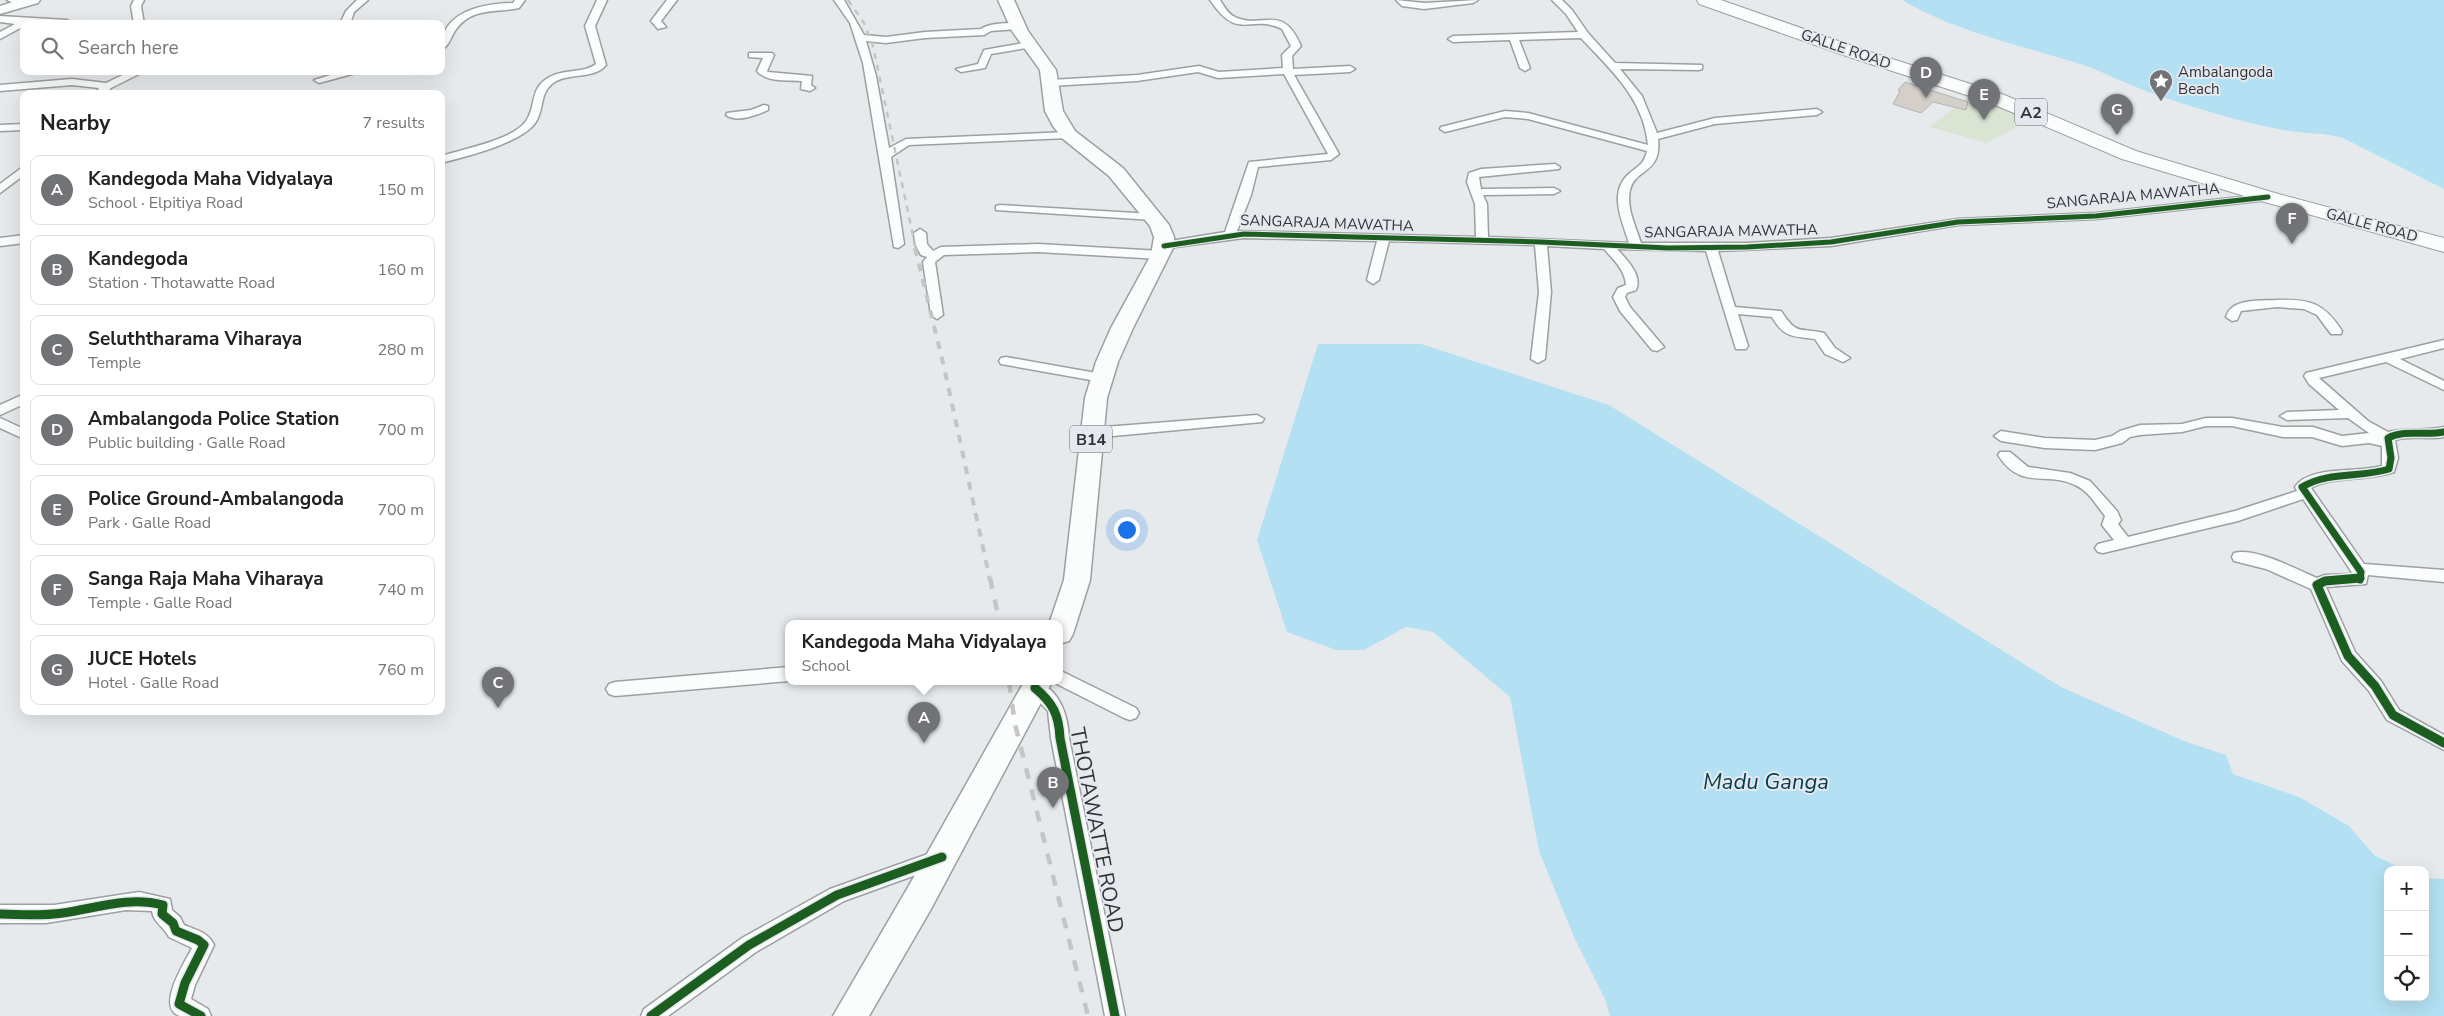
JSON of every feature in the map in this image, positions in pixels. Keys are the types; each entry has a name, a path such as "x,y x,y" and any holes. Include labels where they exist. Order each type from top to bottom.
{"highway":[{"name":"GALLE ROAD","path":"1705,0 1858,54 1995,98 2129,155 2268,197 2444,244"}],"main road":[{"path":"1006,0 1017,26 1048,70 1054,111 1069,135 1116,172 1153,217 1161,231 1163,251"},
{"path":"0,10 30,1"},
{"name":"B14","path":"1063,622 1077,580 1096,398 1122,328 1163,251"},
{"path":"850,1016 1042,685"}],"street":[{"path":"0,0 30,1"},
{"path":"138,20 136,6 139,0"},
{"path":"347,20 350,11 363,0"},
{"path":"445,40 453,26 468,14 486,8 516,6 520,0"},
{"path":"445,159 500,140 525,129 533,122 538,91 551,80 597,68 601,65 588,27 593,14 602,0"},
{"path":"661,27 656,21 672,0"},
{"path":"839,0 851,15 866,52 886,155 898,244"},
{"path":"1215,0 1227,16 1235,21 1274,22 1283,26 1295,40 1296,46 1287,55 1288,71 1334,154 1331,157 1325,158 1253,164 1245,195 1230,235"},
{"path":"1401,0 1405,4 1412,6 1474,0"},
{"path":"1557,0 1569,12 1584,35 1639,98 1652,137 1649,162 1632,176 1624,192 1624,205 1636,247"},
{"path":"0,19 20,22"},
{"path":"0,36 20,24"},
{"path":"860,36 894,39 926,35 984,32 988,28 1017,26"},
{"path":"1453,39 1584,35"},
{"path":"1512,36 1525,68"},
{"path":"961,69 982,66 987,52 1029,45"},
{"path":"752,55 769,55 762,70 765,74 776,77 808,78 805,87 810,88"},
{"path":"1612,66 1699,67"},
{"path":"1050,83 1137,78 1200,69 1218,74 1350,69"},
{"path":"102,90 131,75"},
{"path":"318,76 318,90"},
{"path":"0,88 72,82 107,86"},
{"path":"731,115 753,113 764,108"},
{"path":"1652,137 1715,121 1817,112"},
{"path":"1445,129 1505,114 1528,116 1652,149"},
{"path":"0,128 20,127"},
{"path":"886,155 906,142 1069,135"},
{"path":"1482,241 1481,204 1473,182 1473,175 1481,172 1555,168"},
{"path":"0,190 20,172"},
{"path":"1478,192 1554,191"},
{"name":"SANGARAJA MAWATHA","path":"934,255 941,251 956,249 1005,248 1163,251 1230,235 1711,248 1831,242 1958,222 2096,216 2268,197"},
{"path":"1000,208 1153,217"},
{"path":"920,233 921,244 925,252 934,255 929,262 938,315"},
{"path":"1373,280 1384,239"},
{"path":"0,242 20,240"},
{"path":"1538,360 1545,292 1541,242"},
{"path":"1607,245 1624,264 1634,286 1622,291 1619,297 1624,308 1658,348"},
{"path":"1711,248 1741,346"},
{"path":"2232,317 2234,310 2238,308 2300,305 2316,308 2324,314 2336,331"},
{"path":"1731,310 1777,314 1784,326 1791,332 1819,336 1830,352 1843,358"},
{"path":"2317,585 2325,581 2360,580 2360,569 2302,487 2318,478 2381,473 2389,469 2391,458 2389,441 2352,414 2314,381 2311,376 2444,344"},
{"path":"2388,358 2444,386"},
{"path":"1006,361 1102,378"},
{"path":"0,411 20,400"},
{"path":"2287,416 2352,414"},
{"path":"1092,434 1258,419"},
{"path":"2125,543 2110,525 2114,520 2112,515 2092,490 2080,481 2030,474 2016,467 2001,455 2011,454 2001,436 2045,443 2095,445 2112,442 2125,434 2140,430 2182,428 2218,421 2283,432 2313,432 2342,441 2380,439 2389,441 2404,433 2429,435 2444,432"},
{"path":"0,422 20,432"},
{"path":"2103,548 2238,516 2306,493"},
{"path":"2240,557 2270,564 2317,585 2348,656 2376,686 2393,716 2444,743"},
{"path":"2360,569 2444,576"},
{"path":"615,689 785,674"},
{"name":"THOTAWATTE ROAD","path":"1045,685 1060,723 1060,738 1115,1016"},
{"path":"1052,685 1130,713"},
{"path":"651,1016 749,945 837,895 942,857"},
{"path":"0,914 33,916 152,901 162,905 162,914 173,924 176,931 198,940 204,945 185,983 179,1004 202,1016"}],"green space":[{"path":"1968,97 2032,119 1987,143 1930,127"}],"water":[{"path":"1902,0 2444,0 2444,189 2343,138 2267,127 2196,108 2130,85 2083,65 1968,30"},
{"name":"Madu Ganga","path":"1318,344 1421,344 1609,405 2061,687 2184,741 2226,755 2233,774 2299,797 2349,826 2374,855 2396,866 2384,866 2384,1001 2429,1001 2429,878 2444,879 2444,1016 1610,1016 1605,999 1574,937 1539,851 1510,697 1433,632 1406,627 1364,650 1336,650 1287,632 1257,540"}],"building":[{"path":"1905,82 1968,102 1966,110 1933,102 1921,113 1893,104 1900,91 1898,90"}],"railway":[{"path":"848,0 864,23 873,46 916,250"},
{"path":"915,248 944,367 990,580"},
{"path":"990,578 999,620"},
{"path":"1009,685 1015,724 1088,1016"}],"cycle path":[{"path":"1164,246 1244,234 1541,242 1668,248 1747,247 1831,242 1958,222 2096,216 2268,197"},
{"path":"2444,432 2430,435 2398,434 2388,438 2391,458 2389,469 2367,474 2322,478 2311,481 2302,487 2361,572 2360,580 2325,581 2317,585 2348,656 2375,686 2393,715 2444,743"},
{"path":"1035,688 1048,699 1058,715 1060,738 1115,1016"},
{"path":"651,1016 749,945 837,895 942,857"},
{"path":"0,914 54,914 113,903 139,901 163,905 162,914 173,923 176,931 198,940 204,945 185,983 179,1004 201,1016"}],"place":[{"name":"Ambalangoda Police Station","path":"1926,98"},
{"name":"Ambalangoda Beach","path":"2161,102"},
{"name":"Police Ground-Ambalangoda","path":"1984,120"},
{"name":"JUCE Hotels","path":"2117,135"},
{"name":"Sanga Raja Maha Viharaya","path":"2292,244"},
{"name":"Seluththarama Viharaya","path":"498,708"},
{"name":"Kandegoda Maha Vidyalaya","path":"924,743"},
{"name":"Kandegoda","path":"1053,808"}]}
